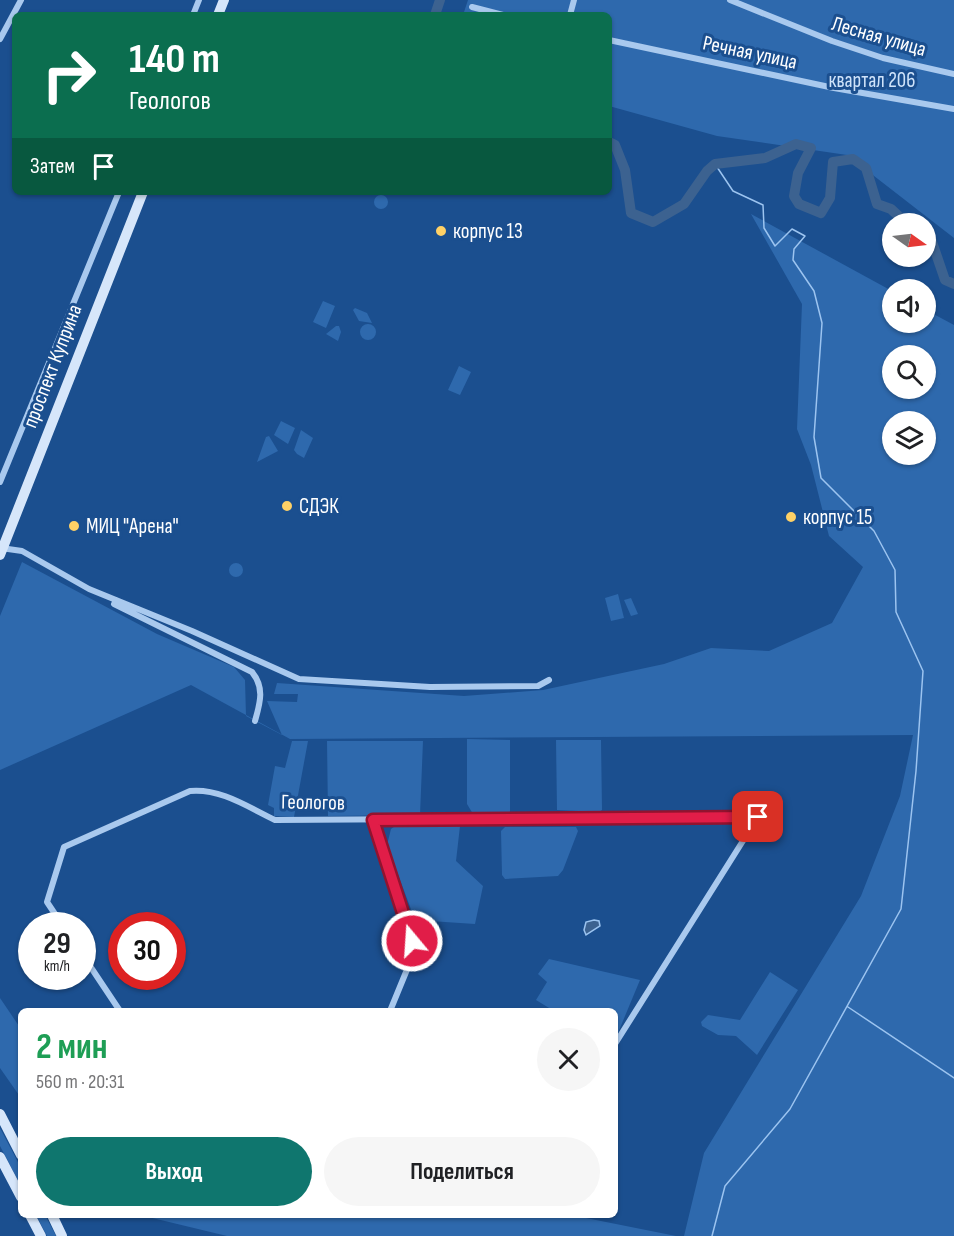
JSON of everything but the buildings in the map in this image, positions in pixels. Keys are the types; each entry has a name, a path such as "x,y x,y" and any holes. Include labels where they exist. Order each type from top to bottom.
{"main road":[{"name":"проспект Куприна","path":"1,550 142,195"},
{"path":"0,1114 18,1149"},
{"path":"0,1157 18,1191"},
{"path":"0,1166 12,1180"},
{"path":"32,1218 41,1236"},
{"path":"53,1218 62,1236"}],"street":[{"name":"Лесная улица","path":"730,0 876,56 954,74"},
{"path":"472,7 491,12"},
{"path":"0,39 12,13"},
{"name":"Речная улица","path":"612,40 834,88 954,110"},
{"path":"0,482 118,195"},
{"path":"1,550 22,551 67,578 299,679 430,687 538,686 549,680"},
{"path":"116,600 114,604 252,672 261,689 255,722"},
{"name":"Геологов","path":"54,912 47,902 64,847 172,797 203,790 274,820 758,817 618,1039"},
{"path":"373,820 412,941 413,955 391,1008"},
{"path":"96,975 118,1008"}],"green space":[{"name":"квартал 206","path":"468,0 954,0 954,238 936,224 936,213 922,213 847,155 717,136 612,107 612,12 464,12"},
{"path":"381,195 386,197 388,202 386,207 381,209 376,207 374,202 376,197"},
{"path":"751,214 882,286 882,333 936,333 936,315 954,325 954,1236 684,1236 704,1153 861,896 900,796 913,735 290,739 282,735 267,701 297,702 298,694 274,694 277,683 464,696 543,690 664,664 711,648 769,651 832,623 863,567 829,536 811,465 797,429 802,304"},
{"path":"323,301 335,306 326,328 313,322"},
{"path":"355,308 367,313 372,323 359,321 353,310"},
{"path":"368,324 376,332 368,340 360,332"},
{"path":"339,326 341,332 338,341 326,334"},
{"path":"459,366 471,372 460,395 448,390"},
{"path":"281,421 295,428 288,444 274,435"},
{"path":"301,430 313,438 304,458 294,450"},
{"path":"269,436 278,451 257,462 266,437"},
{"path":"22,562 157,634 234,667 245,680 246,715 191,685 0,770 0,616"},
{"path":"233,563 239,563 243,570 239,577 233,577 229,573 229,567"},
{"path":"618,594 624,618 611,621 605,598"},
{"path":"631,598 638,614 631,616 624,600"},
{"path":"467,739 510,740 510,813 473,814 467,804"},
{"path":"556,740 601,740 602,810 599,812 557,810"},
{"path":"292,741 308,741 294,817 274,816 274,808 268,805 275,766 285,768"},
{"path":"327,741 423,741 420,815 328,816"},
{"path":"395,826 460,826 456,861 483,886 475,924 415,920 387,845 391,829"},
{"path":"505,827 576,827 578,831 563,870 558,876 505,879 502,875 501,831"},
{"path":"549,959 640,980 618,1033 618,1008 549,1008 536,1000 547,982 538,974"},
{"path":"770,972 798,990 757,1055 736,1036 718,1035 702,1026 701,1022 708,1015 740,1020"},
{"path":"0,998 18,1025 18,1094 0,1068"},
{"path":"0,1128 18,1162 18,1180 0,1146"},
{"path":"38,1218 47,1218 56,1236 47,1236"},
{"path":"152,1218 586,1218 676,1236 227,1236"}],"shaded area":[{"path":"599,921 600,926 586,935 584,930 586,922"}],"waterway":[{"path":"436,12 440,0"},
{"path":"612,144 615,145 625,170 631,213 653,222 684,204 707,171 715,164 765,158 796,144 811,148 798,173 794,196 799,204 821,213 830,198 833,162 853,159 866,168 877,204 895,213"},
{"path":"712,1236 725,1186 790,1109 901,909 916,771 923,671 896,612 895,570 874,531 821,478 814,437 822,323 814,291 793,260 794,249 805,236 792,229 775,246 764,228 763,205 733,191 715,164"},
{"path":"936,254 945,280 954,284"},
{"path":"848,1007 954,1078"}],"place":[{"name":"корпус 13","path":"441,231"},
{"name":"СДЭК","path":"287,506"},
{"name":"корпус 15","path":"791,517"},
{"name":"МИЦ \"Арена\"","path":"74,526"}],"route":[{"path":"412,941 373,820 758,817"}]}
